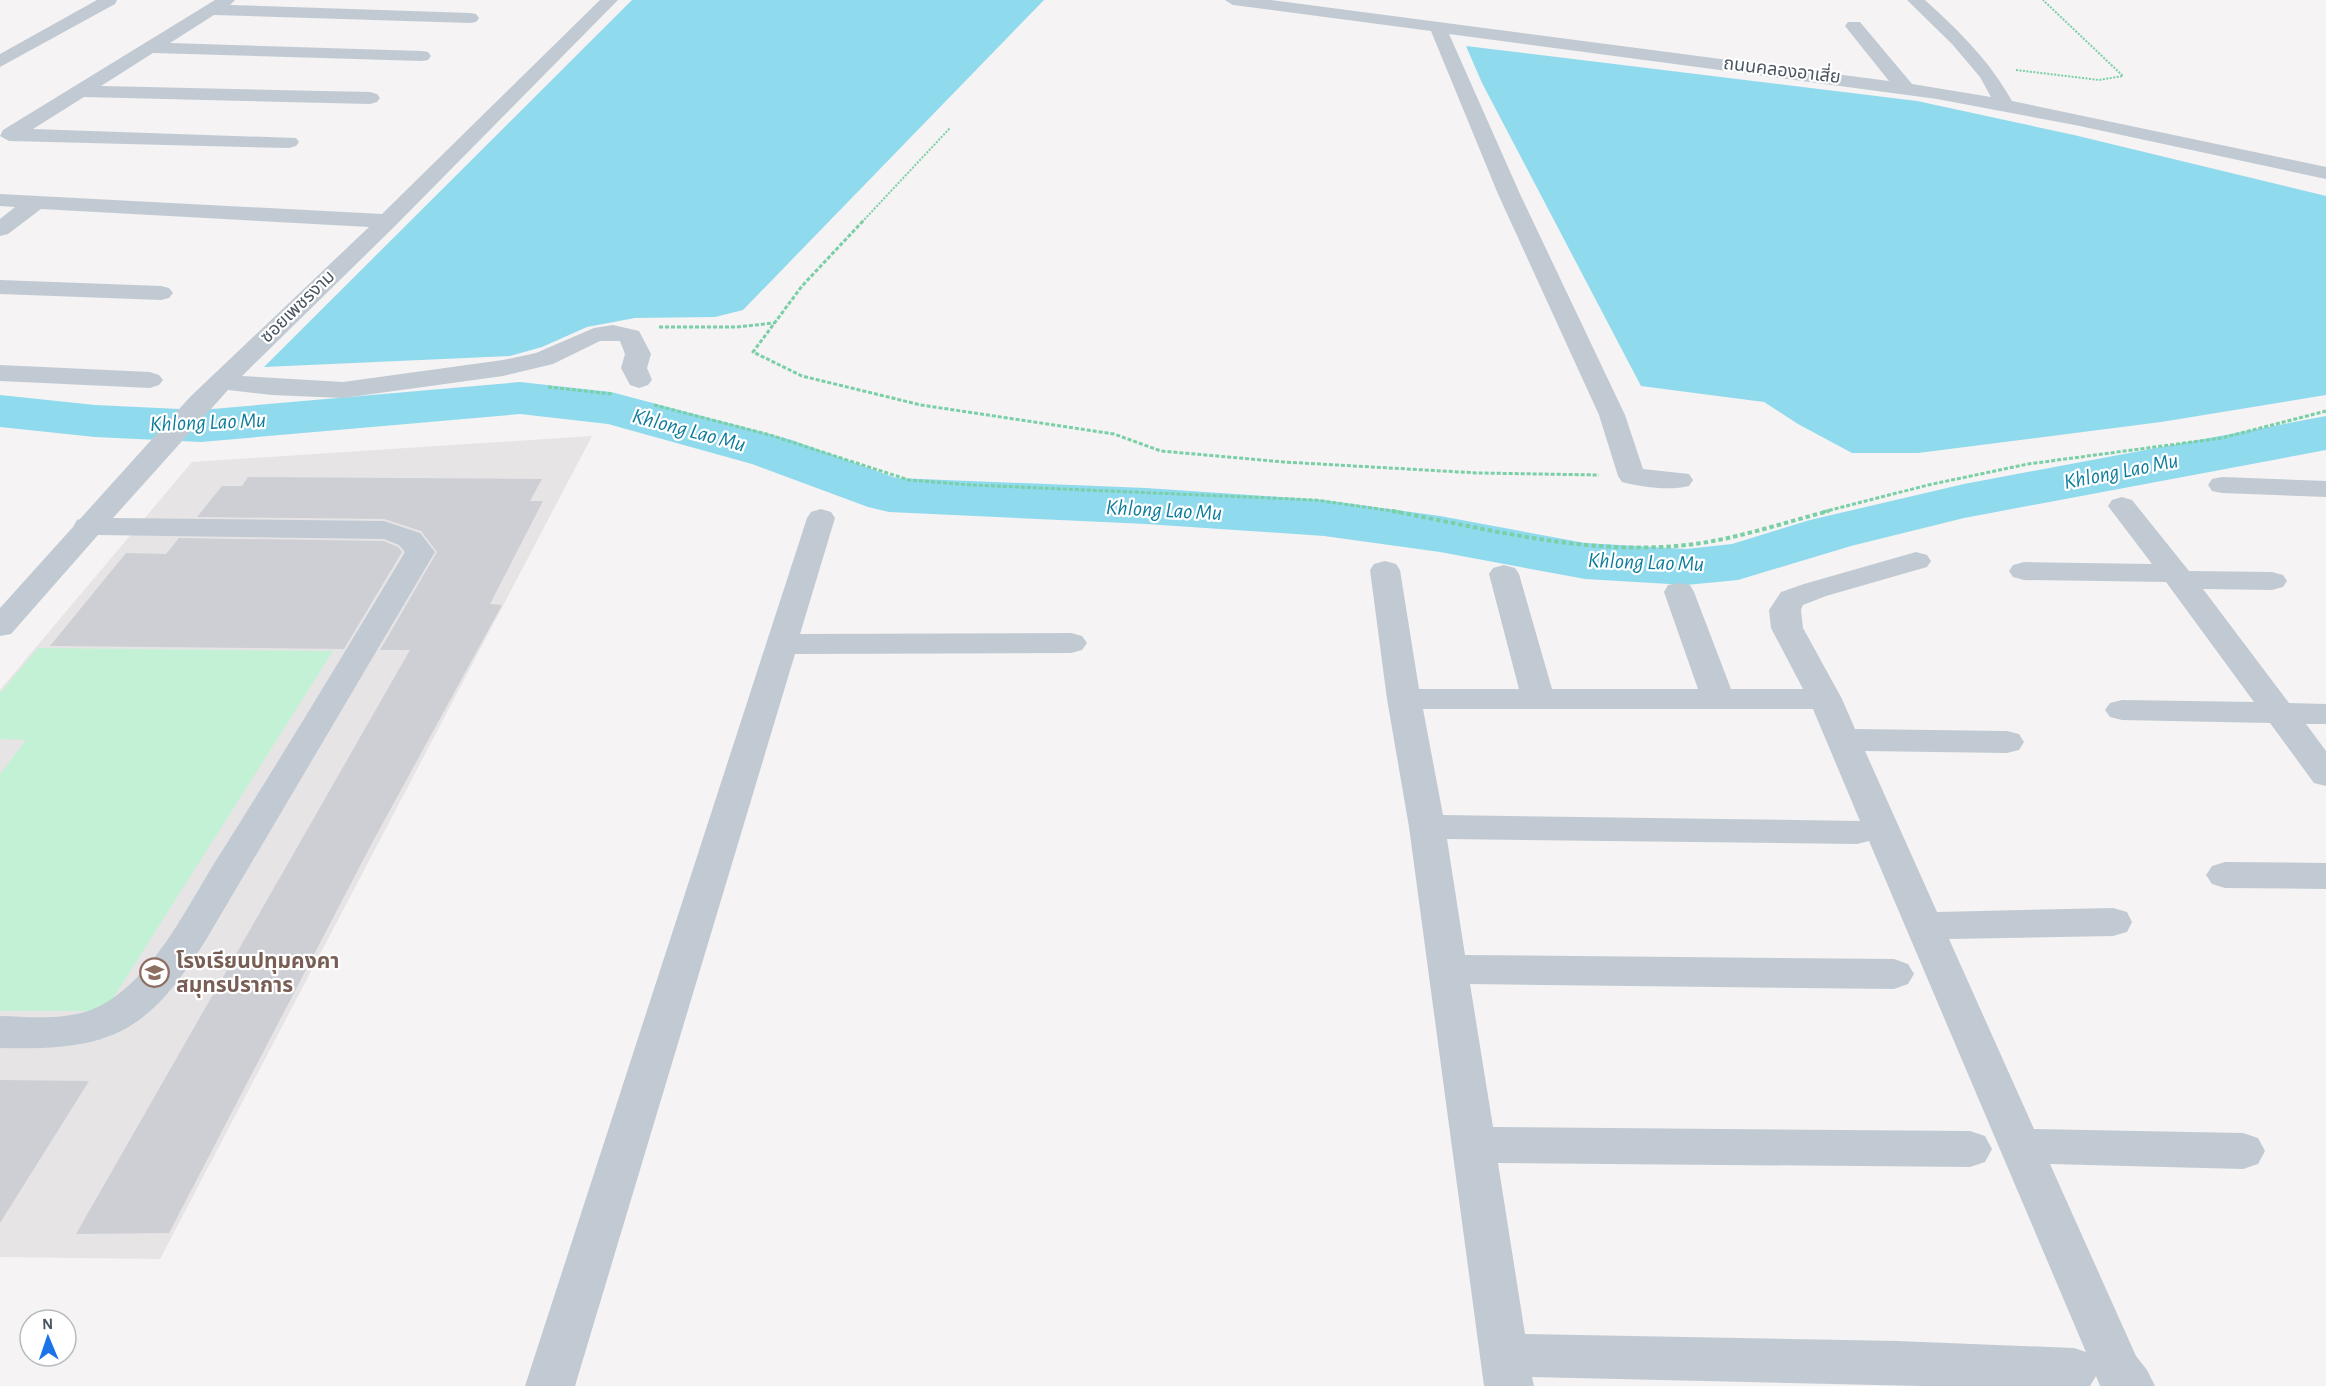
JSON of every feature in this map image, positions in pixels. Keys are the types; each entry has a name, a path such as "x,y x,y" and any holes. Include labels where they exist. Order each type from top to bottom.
{"street":[{"path":"0,62 108,0"},
{"path":"7,132 81,91 227,0"},
{"name":"ซอยเพชรงาม","path":"0,627 87,526 199,403 610,0"},
{"name":"ถนนคลองอาเสี่ย","path":"1233,0 1323,13 1429,20 1905,88 2004,104 2326,173"},
{"path":"1323,13 1340,0"},
{"path":"1915,0 1958,40 1982,68 2004,104"},
{"path":"210,10 470,18"},
{"path":"1429,20 1612,416 1632,476 1679,480"},
{"path":"1854,26 1905,88"},
{"path":"151,48 422,56"},
{"path":"81,91 370,98"},
{"path":"7,132 289,142"},
{"path":"3,203 38,201 387,221"},
{"path":"0,229 38,201"},
{"path":"0,287 161,293"},
{"path":"221,381 272,387 343,390 503,368 544,359 594,334 616,333 630,336 638,354 634,368 635,393"},
{"path":"0,373 150,380"},
{"path":"2222,485 2326,489"},
{"path":"2122,506 2178,576 2326,775"},
{"path":"550,1386 821,518"},
{"path":"0,1032 38,1033 94,1026 122,1013 160,979 265,813 420,552 414,541 401,534 384,530 87,526"},
{"path":"1916,561 1792,598 1785,610 1787,628 1824,699 2118,1371 2130,1386"},
{"path":"1385,570 1404,699 1427,827 1507,1371 1897,1363 2074,1370"},
{"path":"2024,571 2272,581"},
{"path":"1504,574 1538,699"},
{"path":"1678,592 1718,699"},
{"path":"782,644 1071,643"},
{"path":"1404,699 1824,699"},
{"path":"2122,710 2326,714"},
{"path":"1840,740 2007,742"},
{"path":"1427,827 1857,832"},
{"path":"2225,875 2326,876"},
{"path":"1923,926 2112,922"},
{"path":"1447,969 1894,974"},
{"path":"1474,1145 1970,1149"},
{"path":"2020,1146 2243,1151"}],"path":[{"path":"1982,68 2099,80 2123,76 2043,0"},
{"path":"950,128 802,286 753,352 802,376 921,405 1114,434 1161,451 1284,462 1455,472 1632,476"},
{"path":"616,333 652,327 737,327 775,323"},
{"path":"545,387 635,393 909,480 972,485 1316,500 1377,508 1570,544 1617,548 1685,545 1712,541 1928,485 2028,464 2222,438 2326,411"}],"shaded area":[{"name":"โรงเรียนปทุมคงคา สมุทรปราการ","path":"592,436 160,1259 0,1257 0,690 192,462"}],"green space":[{"path":"38,648 333,651 105,1011 0,1011 0,774 26,740 0,739 0,693"}],"water":[{"path":"632,0 1044,0 743,310 715,317 635,318 587,327 542,347 510,356 264,367"},
{"path":"1466,46 1917,101 2074,135 2326,196 2326,395 2161,422 1918,453 1852,453 1798,424 1764,402 1641,386 1482,83"}],"building":[{"path":"248,477 542,479 530,501 543,501 490,604 502,605 372,843 169,1233 76,1234 410,650 380,650 437,552 421,531 384,519 197,517 222,486 242,486"},
{"path":"179,538 384,541 398,547 402,552 344,649 50,646 126,553 166,554"},
{"path":"0,1080 89,1081 0,1223"}],"waterway":[{"name":"Khlong Lao Mu","path":"0,411 95,421 201,426 520,398 611,408 772,452 889,495 1146,506 1324,518 1440,534 1585,561 1686,567 1738,562 1831,533 1964,501 2326,433"}],"place":[{"name":"โรงเรียนปทุมคงคา สมุทรปราการ","path":"155,973"}]}
